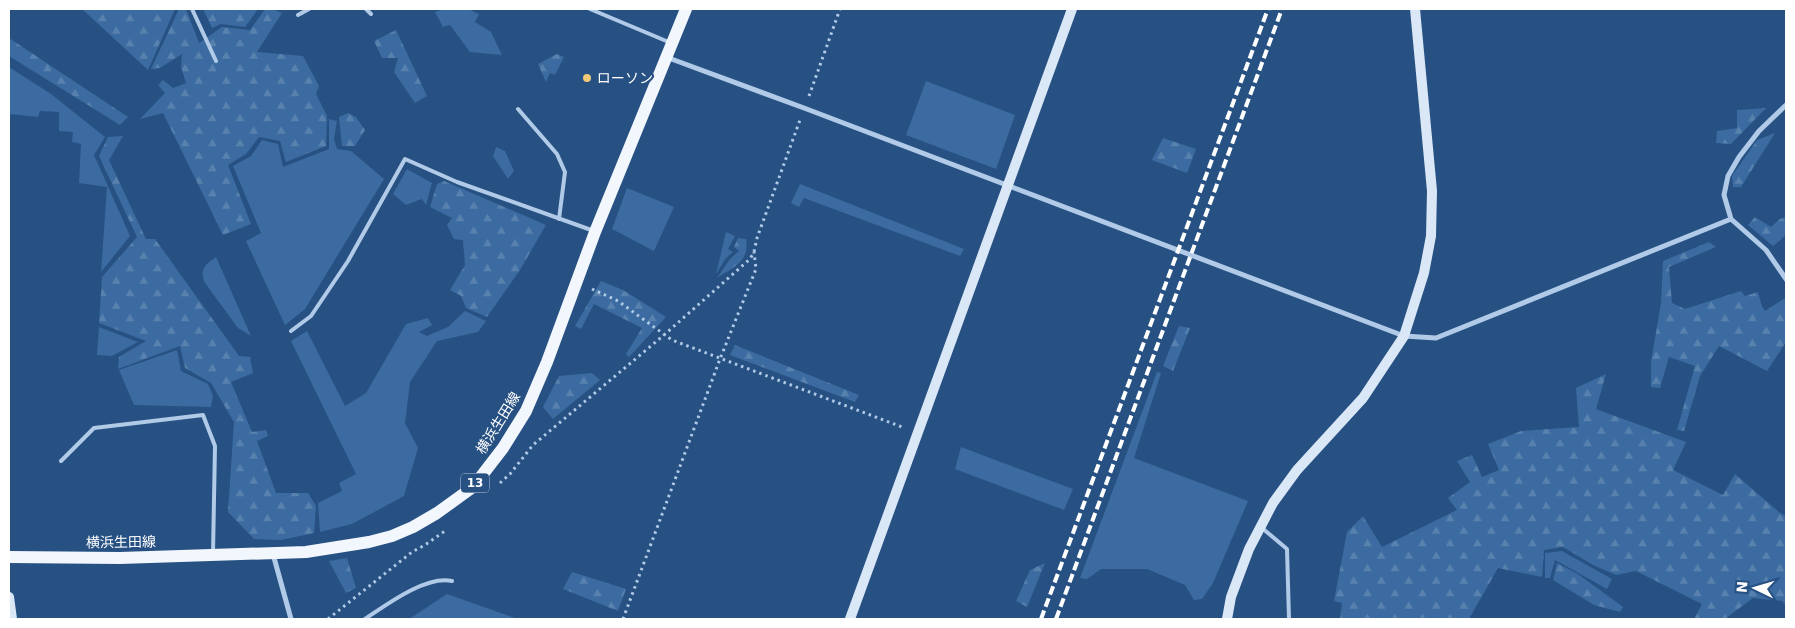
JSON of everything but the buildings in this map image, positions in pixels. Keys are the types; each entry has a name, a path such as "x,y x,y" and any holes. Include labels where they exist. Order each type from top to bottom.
{"main road":[{"name":"横浜生田線","path":"9,557 306,552 370,542 392,536 413,527 437,513 473,487 503,448 526,411 547,362 595,232 686,9"}],"street":[{"path":"850,619 1072,9"},
{"path":"1227,619 1231,597 1249,549 1273,503 1297,470 1363,398 1404,336 1424,273 1431,236 1432,191 1415,9"},
{"path":"666,57 1404,336 1436,338 1731,219"},
{"path":"1786,106 1759,131 1739,157 1728,176 1724,196 1731,219 1766,250 1786,279"},
{"path":"273,554 291,619"},
{"path":"9,597 12,619"}],"lane":[{"path":"192,9 216,61"},
{"path":"298,15 310,9"},
{"path":"366,9 371,14"},
{"path":"590,9 671,43"},
{"path":"518,109 557,154 565,172 559,218"},
{"path":"291,331 311,316 348,261 405,159 457,182 595,232"},
{"path":"61,461 94,428 203,415 215,446 213,555"},
{"path":"1260,527 1288,548 1289,619"},
{"path":"364,619 412,590 434,581 445,579 452,581"}],"path":[{"path":"496,487 510,474 533,444 664,335 750,259 840,9"},
{"path":"623,619 720,359 756,269 754,252"},
{"path":"578,281 618,301 672,340 917,433"},
{"path":"328,619 412,552 448,529"}],"green space":[{"path":"82,9 175,9 148,70"},
{"path":"179,9 186,9 199,43 222,27 250,30 265,9 272,9 282,13 257,52 303,56 319,86 316,94 327,116 326,146 286,162 280,141 259,137 246,154 228,165 251,224 223,235 163,113 140,119 165,93 158,85 163,80 173,88 186,83 181,67 182,54 160,68 151,69"},
{"path":"203,9 258,9 245,27 221,24 212,28"},
{"path":"445,9 468,9 479,14 475,22 491,32 502,55 470,52 450,25 443,27 435,12"},
{"path":"396,30 427,96 415,103 394,72 398,58 382,58 374,41"},
{"path":"9,38 128,117 120,125 9,56"},
{"path":"557,54 564,57 555,75 550,73 546,82 538,64"},
{"path":"9,67 51,94 105,137 94,155 130,236 101,272 107,187 79,183 81,144 72,142 73,132 59,131 59,112 40,111 38,117 10,114 9,128"},
{"path":"926,81 1015,115 996,169 906,135"},
{"path":"1766,108 1731,144 1716,143 1717,131 1737,128 1737,110"},
{"path":"348,113 356,117 365,130 355,146 342,146 339,117"},
{"path":"329,119 337,121 334,139 337,149 351,151 384,179 305,309 285,325 246,241 261,233 233,166 251,156 262,140 278,144 283,167 329,149"},
{"path":"1775,133 1741,187 1733,187 1732,176 1757,140"},
{"path":"123,136 109,160 146,239 155,239 239,356 250,357 253,373 231,382 252,432 266,430 268,436 257,441 276,493 308,493 316,506 314,533 281,540 254,539 228,512 234,422 211,383 185,368 180,346 118,369 119,357 146,341 99,323 102,277 137,237 99,156 108,137"},
{"path":"1163,138 1196,149 1187,173 1152,160"},
{"path":"496,147 505,151 514,171 508,179 493,156"},
{"path":"407,169 432,183 426,205 422,199 406,205 393,194"},
{"path":"444,181 546,225 520,270 487,317 466,308 461,296 450,290 465,265 463,240 454,239 447,225 452,218 430,207 437,184"},
{"path":"800,184 964,249 960,256 804,198 799,207 791,203"},
{"path":"627,188 674,207 654,251 612,229"},
{"path":"1755,217 1771,227 1780,219 1786,217 1786,235 1773,246 1748,225"},
{"path":"726,232 735,236 728,249 733,252 726,258 716,274"},
{"path":"738,238 746,239 747,247 743,259 717,278 730,259 739,251 734,247"},
{"path":"1709,242 1716,247 1669,267 1672,303 1685,309 1741,291 1745,296 1758,292 1765,311 1785,298 1786,342 1767,371 1719,346 1700,376 1684,431 1677,430 1695,366 1669,357 1660,388 1651,387 1651,362 1661,303 1663,261"},
{"path":"216,257 251,336 238,328 205,283 203,278 204,268"},
{"path":"601,281 623,290 666,317 629,357 626,354 642,328 594,304 581,329 575,326"},
{"path":"465,311 486,321 478,332 437,341 410,382 405,423 418,448 404,496 352,524 320,532 318,503 342,491 339,483 356,474 291,341 307,331 345,406 366,393 406,324 428,318 432,325 419,332 427,336 448,327"},
{"path":"1179,326 1190,328 1173,371 1163,366"},
{"path":"99,327 138,342 112,356 97,355"},
{"path":"735,345 859,395 855,402 730,355"},
{"path":"177,350 181,371 208,384 213,396 211,407 134,405 119,370"},
{"path":"1157,372 1161,373 1134,458 1248,501 1213,583 1202,599 1194,600 1185,585 1147,569 1101,569 1087,579 1080,578"},
{"path":"592,373 600,380 553,419 543,407 559,376"},
{"path":"1606,374 1596,409 1686,442 1673,470 1723,495 1735,474 1786,516 1786,605 1782,601 1753,598 1725,619 1694,619 1702,604 1636,571 1616,575 1593,565 1563,547 1544,550 1542,577 1498,568 1469,619 1340,619 1342,603 1334,601 1347,532 1363,516 1382,547 1457,510 1448,498 1470,482 1457,461 1472,455 1482,477 1499,470 1488,444 1521,431 1579,427 1576,388"},
{"path":"961,447 1073,489 1064,510 955,469"},
{"path":"1562,551 1612,579 1607,589 1555,560 1550,578 1545,578 1545,553"},
{"path":"347,558 356,588 346,593 329,561"},
{"path":"1045,563 1027,607 1016,601 1030,570"},
{"path":"1557,563 1578,574 1623,607 1620,612 1594,605 1553,580"},
{"path":"572,572 626,589 618,611 563,589"},
{"path":"447,594 518,619 409,619"}],"railway":[{"path":"1041,619 1268,9"},
{"path":"1056,619 1282,9"}],"place":[{"name":"ローソン","path":"587,78"}]}
